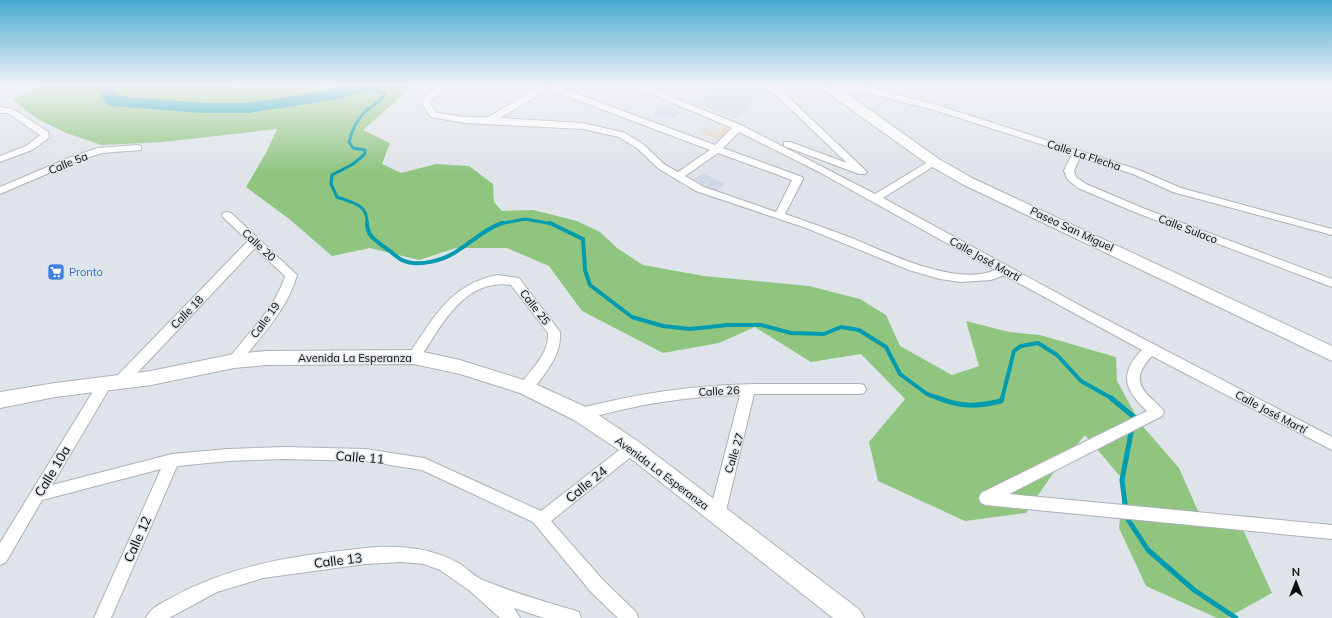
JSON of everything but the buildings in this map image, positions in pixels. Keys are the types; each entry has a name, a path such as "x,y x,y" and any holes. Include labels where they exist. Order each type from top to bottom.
{"street":[{"path":"0,159 20,153 40,142 44,138 45,134 14,114"},
{"path":"434,114 465,120 490,120 583,126 622,135 641,147 662,167 677,177 720,197 810,226 913,267 940,275 961,278 991,276 1004,270"},
{"path":"490,120 500,114"},
{"path":"624,114 798,179 779,216"},
{"name":"Calle José Martí","path":"707,114 735,125 876,198 1004,270 1151,349 1331,441"},
{"path":"677,177 717,149 735,125 862,172 801,114"},
{"name":"Paseo San Miguel","path":"866,114 934,162 967,181 1332,354"},
{"name":"Calle La Flecha","path":"952,114 1136,172 1177,190 1332,232"},
{"name":"Calle 5a","path":"0,191 74,159 101,150 138,148"},
{"name":"Calle Sulaco","path":"1078,153 1070,171 1072,178 1082,186 1163,220 1332,283"},
{"path":"876,198 934,162"},
{"name":"Calle 20","path":"226,215 291,275"},
{"name":"Calle 18","path":"113,383 254,241"},
{"name":"Calle 19","path":"234,361 278,302 290,283 291,275"},
{"name":"Calle 25","path":"414,357 441,316 463,294 483,282 497,278 506,278 515,281 554,332 556,338 548,357 526,388"},
{"path":"1151,349 1136,365 1132,376 1134,386 1144,402 1157,412 986,498 1332,532"},
{"name":"Avenida La Esperanza","path":"0,400 55,390 151,378 234,361 266,358 414,357 460,367 526,388 581,414 632,448 852,618"},
{"name":"Calle 10a","path":"0,557 38,495 113,383"},
{"name":"Calle 26","path":"581,414 626,402 680,394 722,390 859,389"},
{"name":"Calle 27","path":"717,515 729,465 743,423 748,390"},
{"name":"Calle 24","path":"540,520 632,448"},
{"name":"Calle 11","path":"38,495 172,460 228,455 285,453 365,455 424,464 538,517 597,586 630,618"},
{"name":"Calle 12","path":"102,618 172,460"},
{"name":"Calle 13","path":"154,618 192,595 224,582 278,567 372,555 406,554 435,560 476,585 512,618"},
{"path":"476,585 524,604 573,618"}],"shaded area":[{"path":"654,114 680,114 672,118 666,116 663,118"},
{"path":"722,114 741,114 734,119"},
{"path":"722,127 732,130 723,141 700,133 704,128 715,132"},
{"path":"704,173 714,179 726,183 714,193 703,188 712,180 703,185 694,179"}],"green space":[{"path":"31,114 381,114 363,130 390,143 382,164 401,173 436,164 469,166 493,184 494,202 502,211 533,210 577,221 600,232 617,248 643,265 704,276 809,286 860,299 886,315 900,346 952,375 979,366 966,321 1009,332 1040,335 1116,357 1117,381 1140,423 1179,468 1198,511 1244,532 1272,593 1227,618 1217,618 1146,586 1119,528 1124,481 1085,435 1054,472 1026,513 965,521 878,481 869,442 905,399 861,354 811,362 755,327 719,343 663,353 582,311 549,266 507,248 456,248 419,260 370,248 332,256 288,218 246,187 266,153 277,129 163,142 102,145 66,133"}],"waterway":[{"path":"363,114 357,121 349,142 353,148 365,150 365,154 353,164 332,175 331,184 337,197 354,203 362,208 367,217 367,228 376,241 402,260 416,263 432,262 454,253 485,231 499,224"},
{"path":"499,224 525,219 552,224"},
{"path":"552,224 583,239 585,270 590,285 632,317 663,326 690,329 728,325 761,325 791,333 824,334 841,327 859,330 886,347 900,374 927,394 941,399"},
{"path":"1002,399 1014,351 1021,346 1038,343 1057,355 1081,381 1113,399"},
{"path":"938,398 954,403 969,405 992,403 1001,401 1002,398"},
{"path":"1111,398 1134,417 1122,480 1127,518 1148,550 1194,590 1236,618"}],"place":[{"name":"Pronto","path":"56,272"}]}
